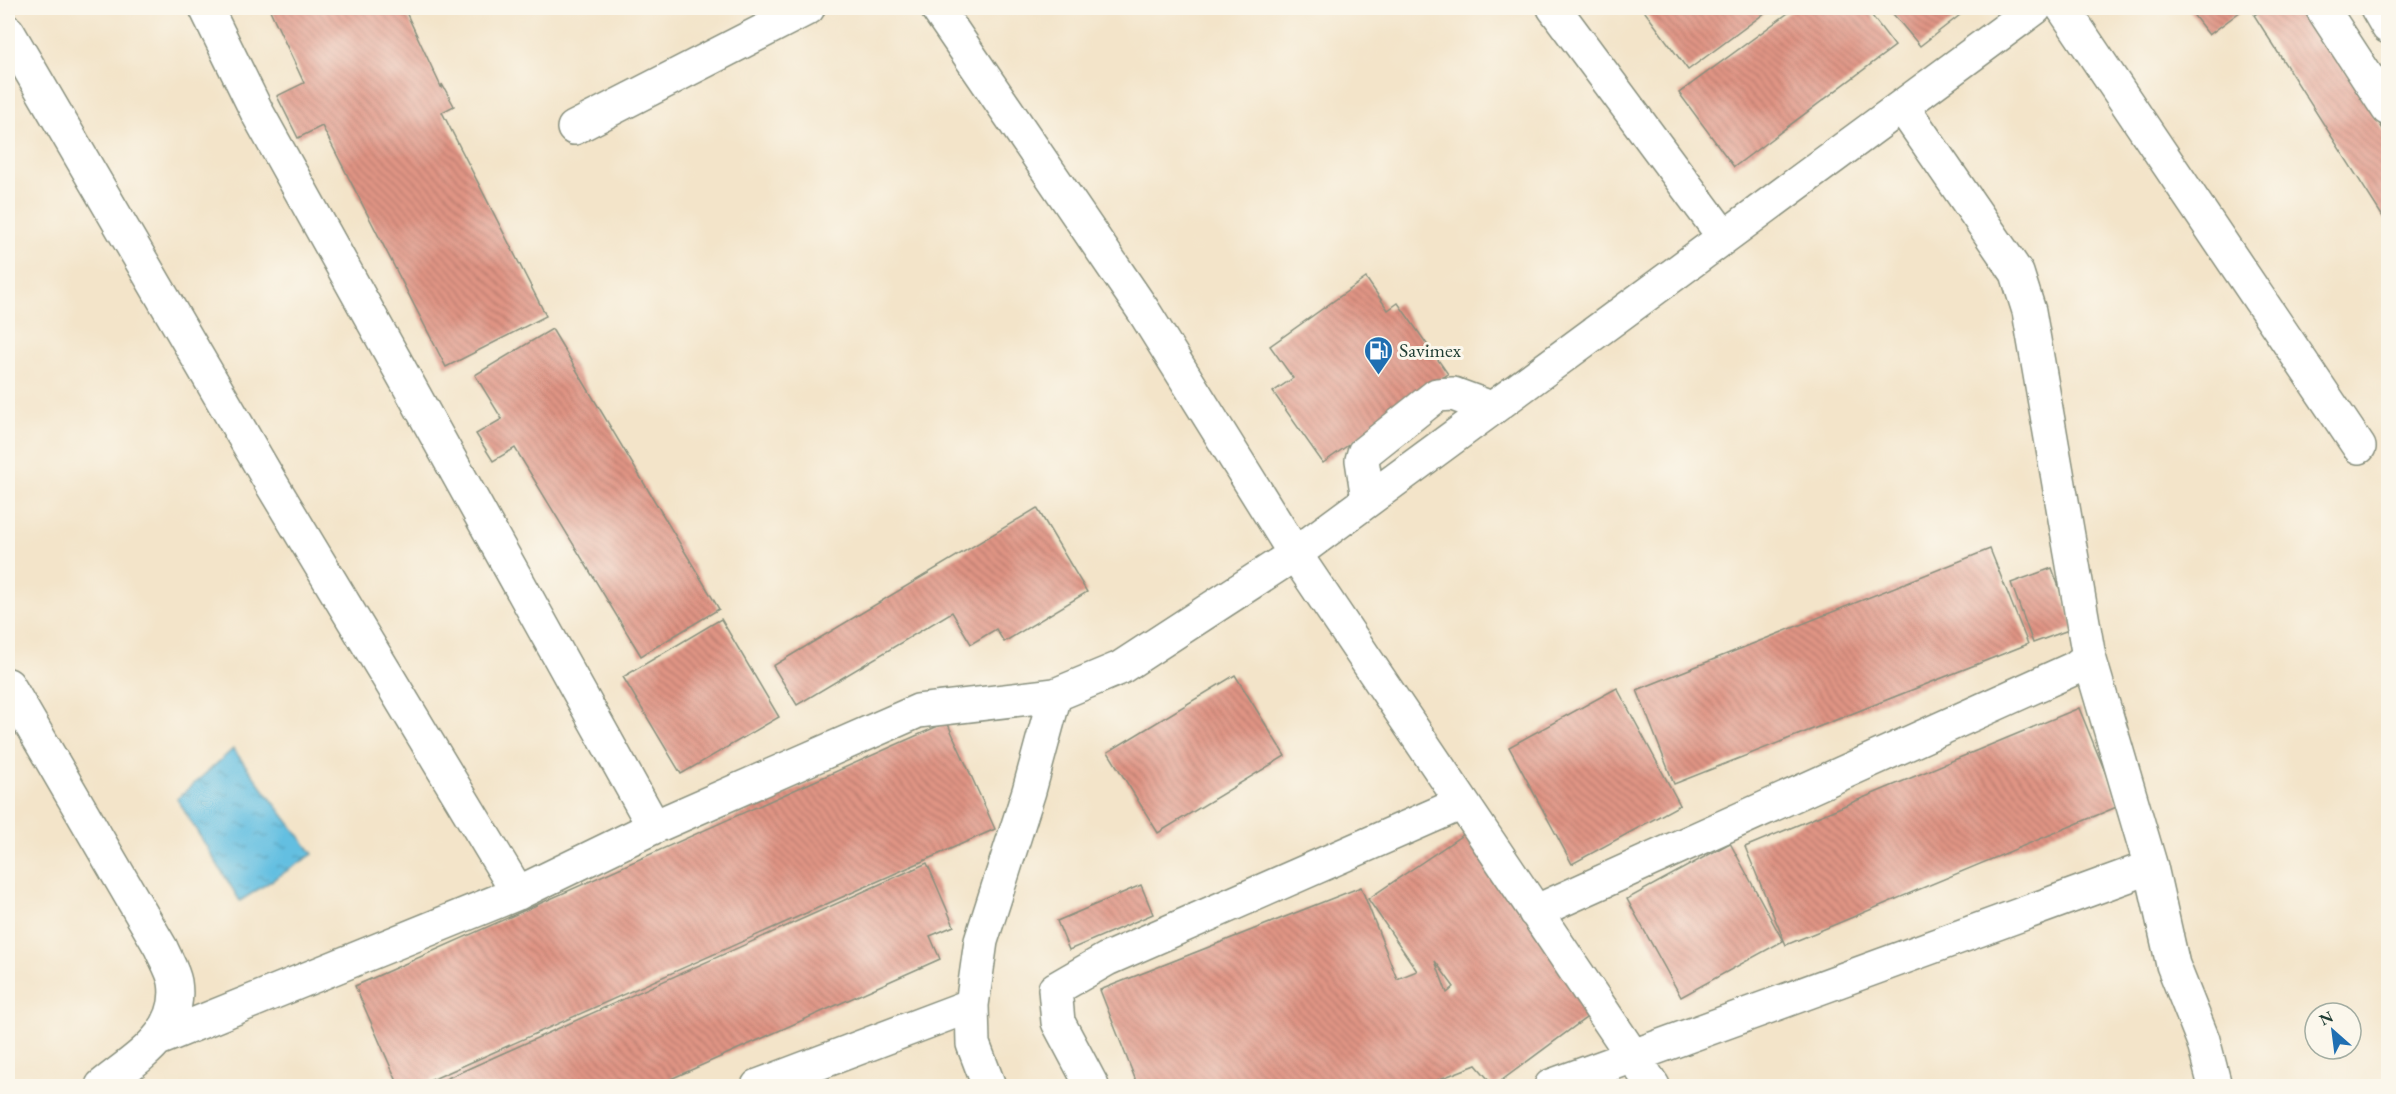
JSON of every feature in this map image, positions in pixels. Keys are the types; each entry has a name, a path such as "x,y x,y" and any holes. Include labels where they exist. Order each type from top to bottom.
{"street":[{"path":"206,8 258,114 654,827"},
{"path":"574,128 808,8"},
{"path":"937,8 1143,310 1294,554 1653,1086"},
{"path":"1554,8 1724,237"},
{"path":"102,1086 161,1038 518,893 654,827 918,711 1055,695 1120,668 1294,554 2035,8"},
{"path":"2063,8 2359,447"},
{"path":"2322,8 2388,109"},
{"path":"2377,8 2388,27"},
{"path":"8,32 268,478 518,893"},
{"path":"1902,106 2017,273 2031,322 2089,657 2151,867 2173,965 2203,1040 2215,1086"},
{"path":"1368,499 1362,460 1364,453 1437,395 1453,394 1491,408"},
{"path":"1535,912 2075,668 2089,657"},
{"path":"8,685 161,948 175,982 173,1014 161,1038"},
{"path":"989,1086 973,1044 972,1005 981,941 1029,791 1055,695"},
{"path":"1092,1086 1058,1022 1054,989 1107,959 1462,803"},
{"path":"1551,1086 2151,867"},
{"path":"758,1086 972,1005"}],"water":[{"path":"233,749 313,854 240,901 177,799"}],"building":[{"path":"269,8 404,8 442,89 442,84 454,106 442,112 546,316 446,367 322,126 298,138 277,96 304,83"},
{"path":"1642,8 1763,8 1766,12 1688,70"},
{"path":"1795,8 1866,8 1895,46 1734,167 1679,93"},
{"path":"1888,8 1969,8 1920,46"},
{"path":"2188,8 2245,8 2209,35"},
{"path":"2265,8 2306,8 2388,137 2388,225 2254,15"},
{"path":"1366,278 1388,310 1398,303 1448,374 1323,463 1273,392 1293,378 1270,346"},
{"path":"552,329 719,609 641,656 515,448 493,461 476,434 502,419 475,375"},
{"path":"1037,508 1087,592 1004,642 996,629 971,644 952,612 797,705 773,666"},
{"path":"1990,549 2028,644 1674,784 1637,690"},
{"path":"2052,568 2074,628 2033,643 2011,583"},
{"path":"721,619 779,717 681,774 623,677"},
{"path":"1235,675 1285,756 1158,833 1108,752"},
{"path":"1617,688 1680,805 1572,864 1509,747"},
{"path":"2079,708 2119,806 1786,945 1745,847"},
{"path":"947,722 995,829 418,1086 399,1086 355,986"},
{"path":"1467,832 1598,1009 1494,1086 1476,1065 1422,1086 1138,1086 1100,990 1361,887 1397,979 1417,971 1368,899","holes":["1435,961 1454,987 1447,993"]},
{"path":"1730,843 1783,941 1681,997 1627,899"},
{"path":"927,863 954,926 930,936 940,959 655,1086 443,1086 441,1081"},
{"path":"1141,885 1153,914 1069,950 1057,921"}],"place":[{"name":"Savimex","path":"1378,376"}]}
